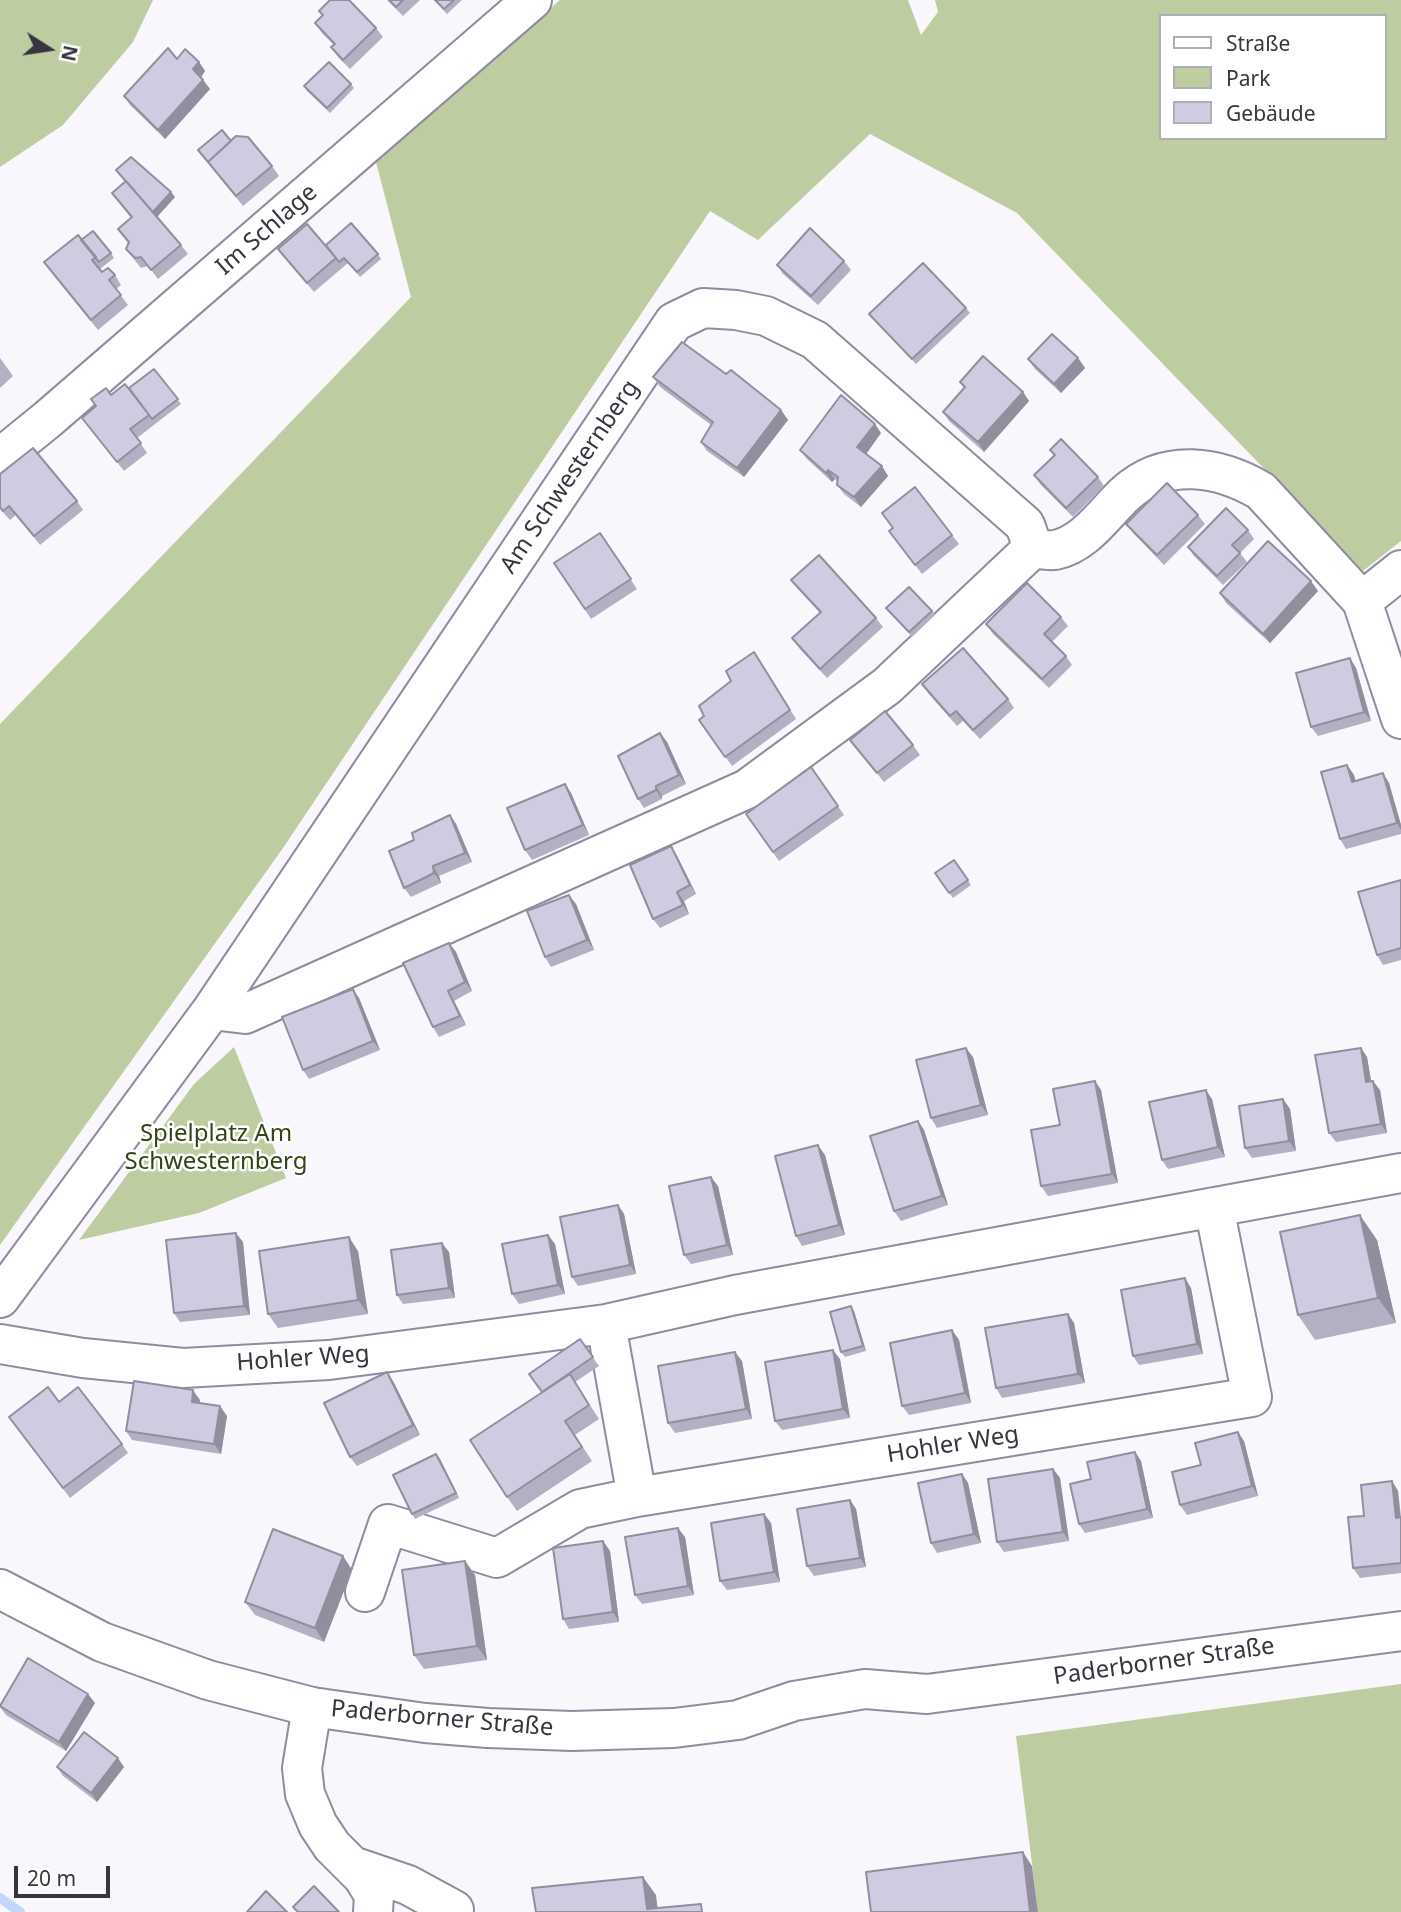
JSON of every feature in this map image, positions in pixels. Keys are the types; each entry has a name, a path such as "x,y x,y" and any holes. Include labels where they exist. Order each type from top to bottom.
{"street":[{"name":"Im Schlage","path":"0,458 532,0"},
{"name":"Am Schwesternberg","path":"0,1298 212,1010 674,322 703,308 736,310 766,316 815,340 1025,525 1033,548"},
{"path":"212,1010 245,1014 747,789 887,686 1033,548 1054,550 1081,539 1128,491 1159,473 1182,468 1214,471 1240,478 1261,491 1362,601 1401,719"},
{"path":"1362,601 1401,570"},
{"name":"Hohler Weg","path":"0,1344 83,1358 183,1368 328,1360 606,1324 735,1295 1401,1172"},
{"name":"Hohler Weg","path":"637,1497 1252,1397 1214,1207"},
{"path":"365,1592 388,1524 497,1558 580,1509 637,1497 606,1324"},
{"name":"Paderborner Straße","path":"0,1589 102,1642 208,1680 312,1707 425,1723 572,1731 674,1728 738,1720 794,1700 865,1689 927,1694 1401,1631"},
{"path":"312,1707 303,1768 305,1794 318,1825 332,1846 363,1877 374,1895 373,1912"},
{"path":"352,1866 408,1885 454,1910 448,1912"}],"green space":[{"path":"0,0 153,0 133,42 63,125 0,167"},
{"path":"560,0 908,0 921,35 938,12 935,0 1401,0 1401,541 1363,571 1017,213 870,134 758,240 710,211 283,848 0,1245 0,724 411,297 375,158"},
{"name":"Spielplatz Am Schwesternberg","path":"234,1047 286,1178 199,1213 79,1240 194,1084"},
{"path":"1401,1684 1401,1912 1038,1912 1016,1736"}],"building":[{"path":"330,0 349,0 376,28 343,60 331,47 335,44 315,23 323,15 319,11"},
{"path":"389,0 403,0 396,7"},
{"path":"435,0 454,0 444,9"},
{"path":"168,48 177,59 185,49 199,62 193,69 203,80 158,130 124,96"},
{"path":"329,62 351,84 327,108 304,86"},
{"path":"222,130 231,141 208,162 198,150"},
{"path":"236,136 248,137 272,166 236,196 208,162"},
{"path":"131,157 171,192 153,212 116,170"},
{"path":"126,181 181,245 151,270 141,257 135,258 126,249 129,242 118,229 132,217 112,193"},
{"path":"351,223 378,254 357,272 344,258 339,262 326,245"},
{"path":"307,224 336,258 307,283 278,249"},
{"path":"810,228 844,261 811,296 777,265"},
{"path":"93,231 111,253 99,262 81,240"},
{"path":"78,235 96,257 92,260 102,272 108,268 115,275 109,280 121,295 91,320 44,262"},
{"path":"923,263 966,308 912,359 869,314"},
{"path":"1052,334 1078,358 1054,384 1028,359"},
{"path":"682,342 726,374 731,370 781,410 737,468 701,442 713,422 653,377"},
{"path":"983,356 1023,392 978,442 943,412 965,387 960,382"},
{"path":"154,369 178,399 152,419 129,388"},
{"path":"125,384 149,415 130,429 141,443 117,462 82,418 96,406 91,399 106,388 111,395"},
{"path":"841,395 875,424 857,447 882,466 854,497 837,485 838,477 828,470 826,473 800,450"},
{"path":"1061,439 1098,477 1066,508 1034,475 1055,455 1050,450"},
{"path":"33,448 77,501 34,536 9,506 3,511 0,507 0,474"},
{"path":"1167,483 1198,515 1157,555 1126,524"},
{"path":"915,487 952,535 915,565 889,531 893,528 882,513"},
{"path":"1226,508 1248,530 1232,545 1240,553 1217,576 1188,547"},
{"path":"600,533 631,579 585,609 554,563"},
{"path":"1268,541 1311,581 1263,634 1220,593"},
{"path":"819,555 876,618 820,669 792,638 821,612 791,580"},
{"path":"1027,583 1061,617 1044,634 1066,656 1042,679 986,624"},
{"path":"909,587 932,611 909,632 886,608"},
{"path":"963,648 1008,699 973,730 956,711 950,716 922,684"},
{"path":"754,652 790,710 725,757 699,720 704,716 699,706 731,681 726,671"},
{"path":"1350,658 1364,712 1311,727 1296,673"},
{"path":"885,711 913,745 877,773 850,740"},
{"path":"660,733 679,775 656,786 656,790 638,799 618,756"},
{"path":"1347,765 1352,782 1383,773 1397,823 1340,839 1321,772"},
{"path":"811,767 838,806 773,852 746,814"},
{"path":"565,784 583,825 525,850 507,808"},
{"path":"450,815 465,853 433,866 434,873 404,888 389,851 414,840 412,833"},
{"path":"671,846 690,885 677,892 683,905 653,919 630,865"},
{"path":"954,860 968,880 949,893 935,873"},
{"path":"1401,880 1401,948 1377,955 1358,892"},
{"path":"569,895 587,940 545,957 527,911"},
{"path":"449,943 465,982 448,991 460,1016 433,1027 403,963"},
{"path":"353,989 373,1041 303,1070 282,1017"},
{"path":"966,1048 981,1105 931,1118 916,1060"},
{"path":"1361,1048 1366,1082 1373,1081 1381,1124 1329,1133 1315,1055"},
{"path":"1095,1081 1112,1174 1041,1186 1031,1130 1060,1125 1053,1089"},
{"path":"1206,1090 1218,1147 1162,1160 1149,1102"},
{"path":"1283,1099 1289,1141 1245,1148 1239,1106"},
{"path":"918,1121 942,1196 894,1211 870,1136"},
{"path":"818,1145 839,1225 796,1236 775,1156"},
{"path":"711,1177 727,1245 684,1255 669,1186"},
{"path":"618,1205 630,1265 572,1277 560,1217"},
{"path":"1360,1215 1378,1298 1298,1315 1280,1232"},
{"path":"236,1233 244,1306 174,1313 166,1240"},
{"path":"548,1235 558,1285 512,1294 502,1244"},
{"path":"349,1237 358,1300 268,1314 259,1251"},
{"path":"442,1243 449,1288 397,1295 391,1250"},
{"path":"1185,1278 1197,1344 1133,1356 1121,1290"},
{"path":"851,1306 863,1346 841,1352 830,1312"},
{"path":"1068,1314 1078,1374 996,1388 985,1328"},
{"path":"952,1330 965,1393 902,1406 890,1343"},
{"path":"580,1339 593,1357 542,1392 529,1374"},
{"path":"833,1350 843,1409 775,1421 765,1362"},
{"path":"735,1352 746,1409 668,1423 658,1366"},
{"path":"387,1372 413,1425 350,1457 324,1403"},
{"path":"570,1374 589,1405 565,1421 582,1447 507,1497 470,1440"},
{"path":"134,1381 193,1390 192,1402 220,1406 214,1444 126,1431"},
{"path":"48,1387 59,1402 78,1387 122,1444 63,1488 9,1417"},
{"path":"1238,1432 1252,1486 1180,1505 1172,1472 1201,1465 1195,1443"},
{"path":"1135,1452 1147,1509 1079,1524 1070,1484 1091,1479 1087,1462"},
{"path":"436,1454 456,1493 412,1514 393,1475"},
{"path":"1053,1469 1063,1532 997,1542 988,1479"},
{"path":"962,1474 974,1534 931,1543 918,1483"},
{"path":"1392,1481 1396,1518 1401,1517 1401,1563 1353,1568 1348,1517 1364,1516 1361,1485"},
{"path":"850,1500 860,1558 807,1566 797,1509"},
{"path":"764,1514 774,1572 720,1581 711,1523"},
{"path":"678,1528 688,1586 635,1595 625,1537"},
{"path":"273,1529 343,1556 315,1628 245,1602"},
{"path":"603,1541 613,1612 563,1619 553,1548"},
{"path":"465,1561 477,1646 414,1655 402,1570"},
{"path":"28,1658 88,1694 59,1742 0,1706"},
{"path":"84,1732 118,1758 91,1793 57,1767"},
{"path":"1023,1852 1030,1912 871,1912 866,1872"},
{"path":"643,1877 647,1909 701,1904 702,1912 536,1912 532,1888"},
{"path":"314,1886 339,1912 298,1912 293,1907"},
{"path":"266,1891 287,1912 247,1912"}],"waterway":[{"path":"0,1898 20,1912"}]}
